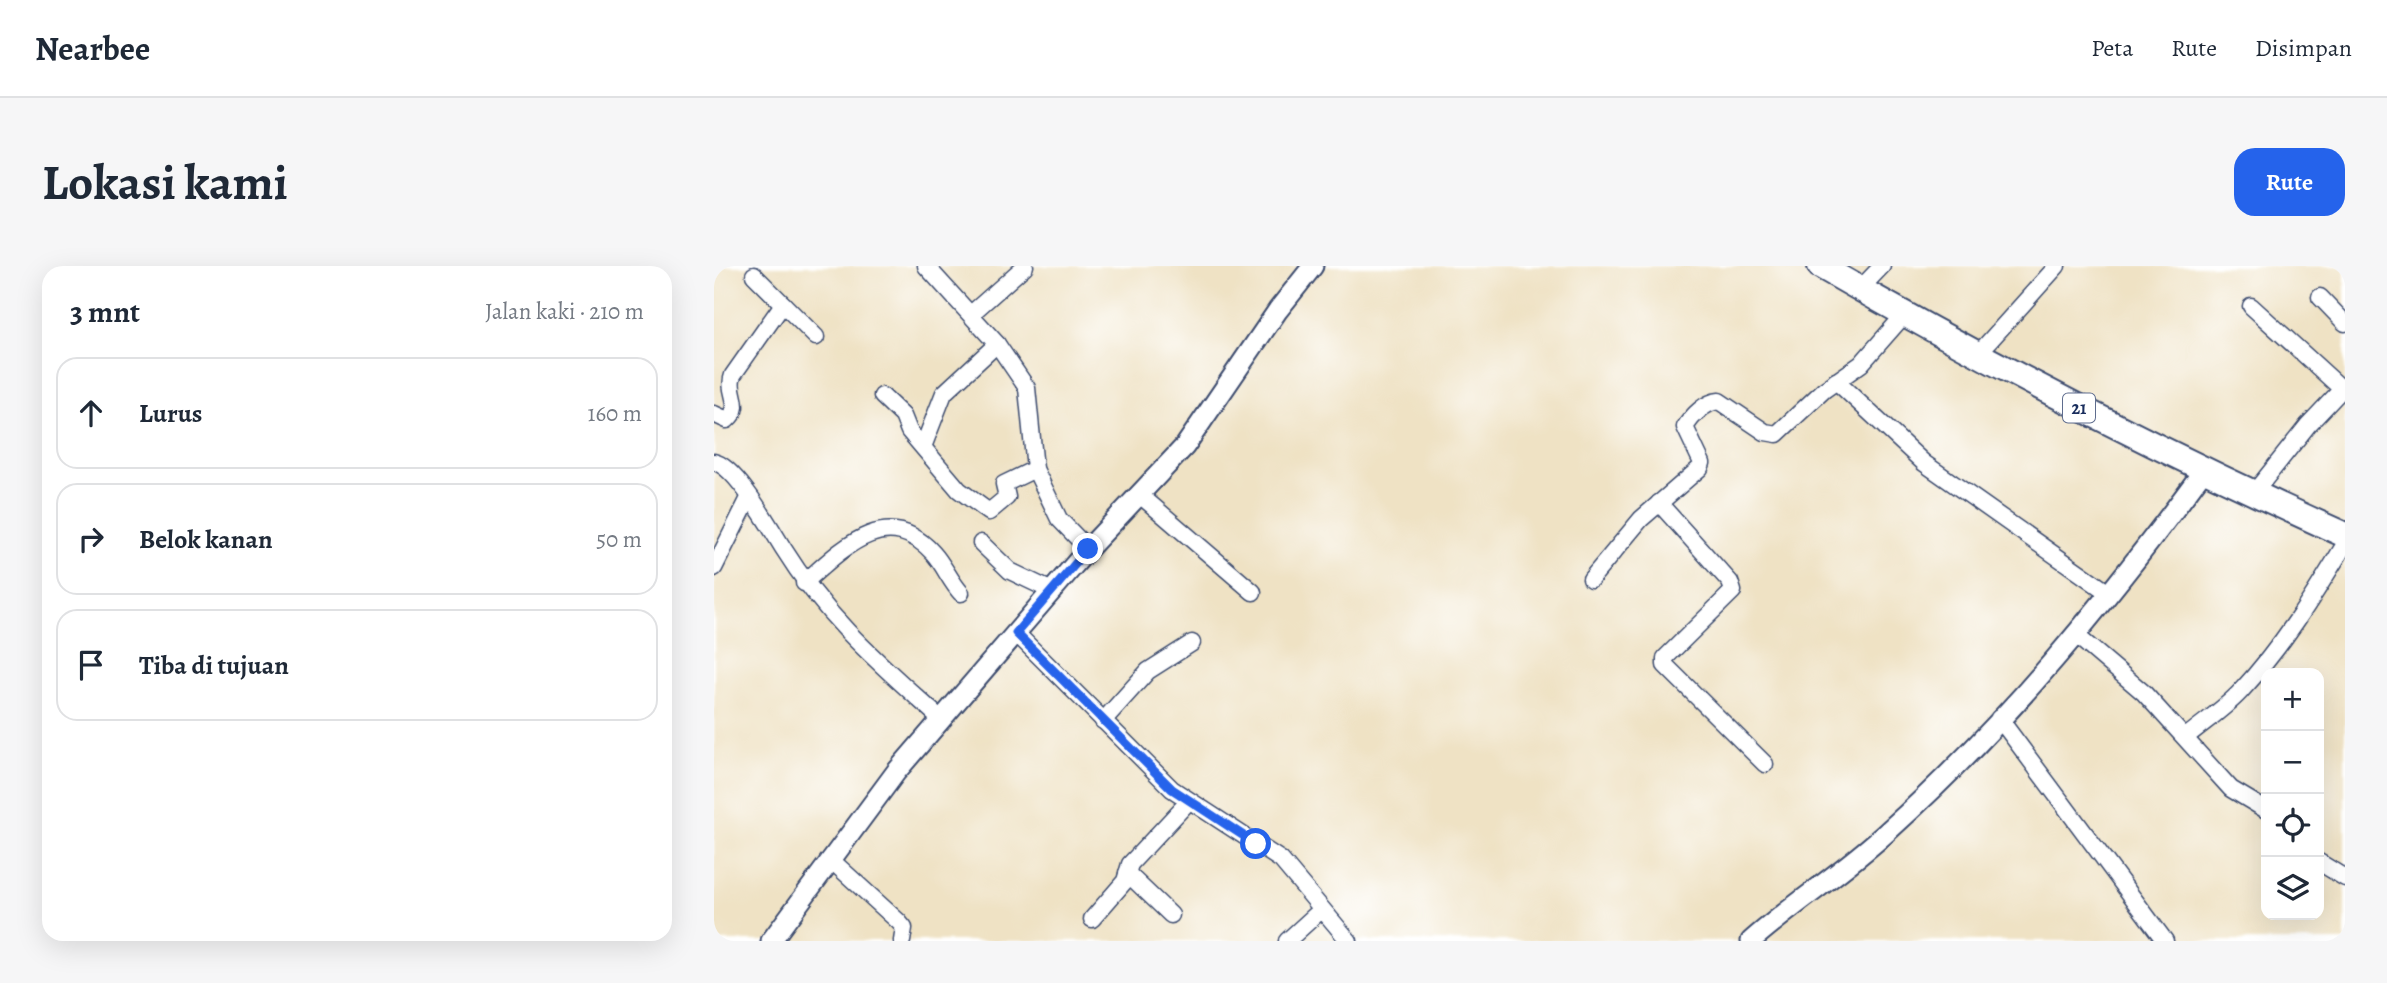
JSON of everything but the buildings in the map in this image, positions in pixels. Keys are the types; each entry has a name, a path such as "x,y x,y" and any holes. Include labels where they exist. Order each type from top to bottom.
{"highway":[{"name":"21","path":"1820,266 1977,355 2203,471 2345,535"}],"street":[{"path":"926,266 997,344 1027,388 1035,469 1059,519 1088,549"},
{"path":"971,314 1025,266"},
{"path":"771,941 896,772 1088,549 1185,446 1278,310 1312,266"},
{"path":"1860,289 1882,266"},
{"path":"1977,355 2057,266"},
{"path":"753,269 816,337"},
{"path":"2320,297 2345,323"},
{"path":"714,414 727,420 733,413 737,403 730,386 733,375 783,304"},
{"path":"2251,306 2344,387 2308,425 2253,494"},
{"path":"1591,579 1641,519 1700,468 1702,463 1685,427 1701,409 1714,400 1719,401 1765,432 1777,434 1836,381 1861,363 1904,315"},
{"path":"923,447 943,393 997,344"},
{"path":"1836,381 1924,463 2109,594"},
{"path":"882,396 903,416 907,428 959,490 989,512 1007,497 1004,484 1035,469"},
{"path":"714,463 726,469 749,498 804,583 848,635 942,720"},
{"path":"1751,941 1849,866 1891,829 1999,718 2077,636 2203,471"},
{"path":"1140,495 1253,592"},
{"path":"714,568 749,498"},
{"path":"1659,503 1730,582 1734,591 1665,658 1665,665 1765,764"},
{"path":"804,583 861,538 887,528 909,534 933,552 961,593"},
{"path":"981,543 1010,571 1052,591"},
{"path":"2186,737 2237,695 2271,658 2300,619 2345,544"},
{"path":"1016,633 1188,802 1281,860 1348,940"},
{"path":"2077,636 2144,693 2231,789 2261,807"},
{"path":"1103,720 1148,671 1192,643"},
{"path":"1999,718 2165,941"},
{"path":"1092,919 1125,881 1130,864 1188,802"},
{"path":"830,859 899,922 904,928 902,941"},
{"path":"2324,865 2345,878"},
{"path":"1128,873 1171,915"},
{"path":"1287,941 1323,912"}],"route":[{"path":"1088,549 1016,633 1172,789 1188,802 1256,844"}]}
